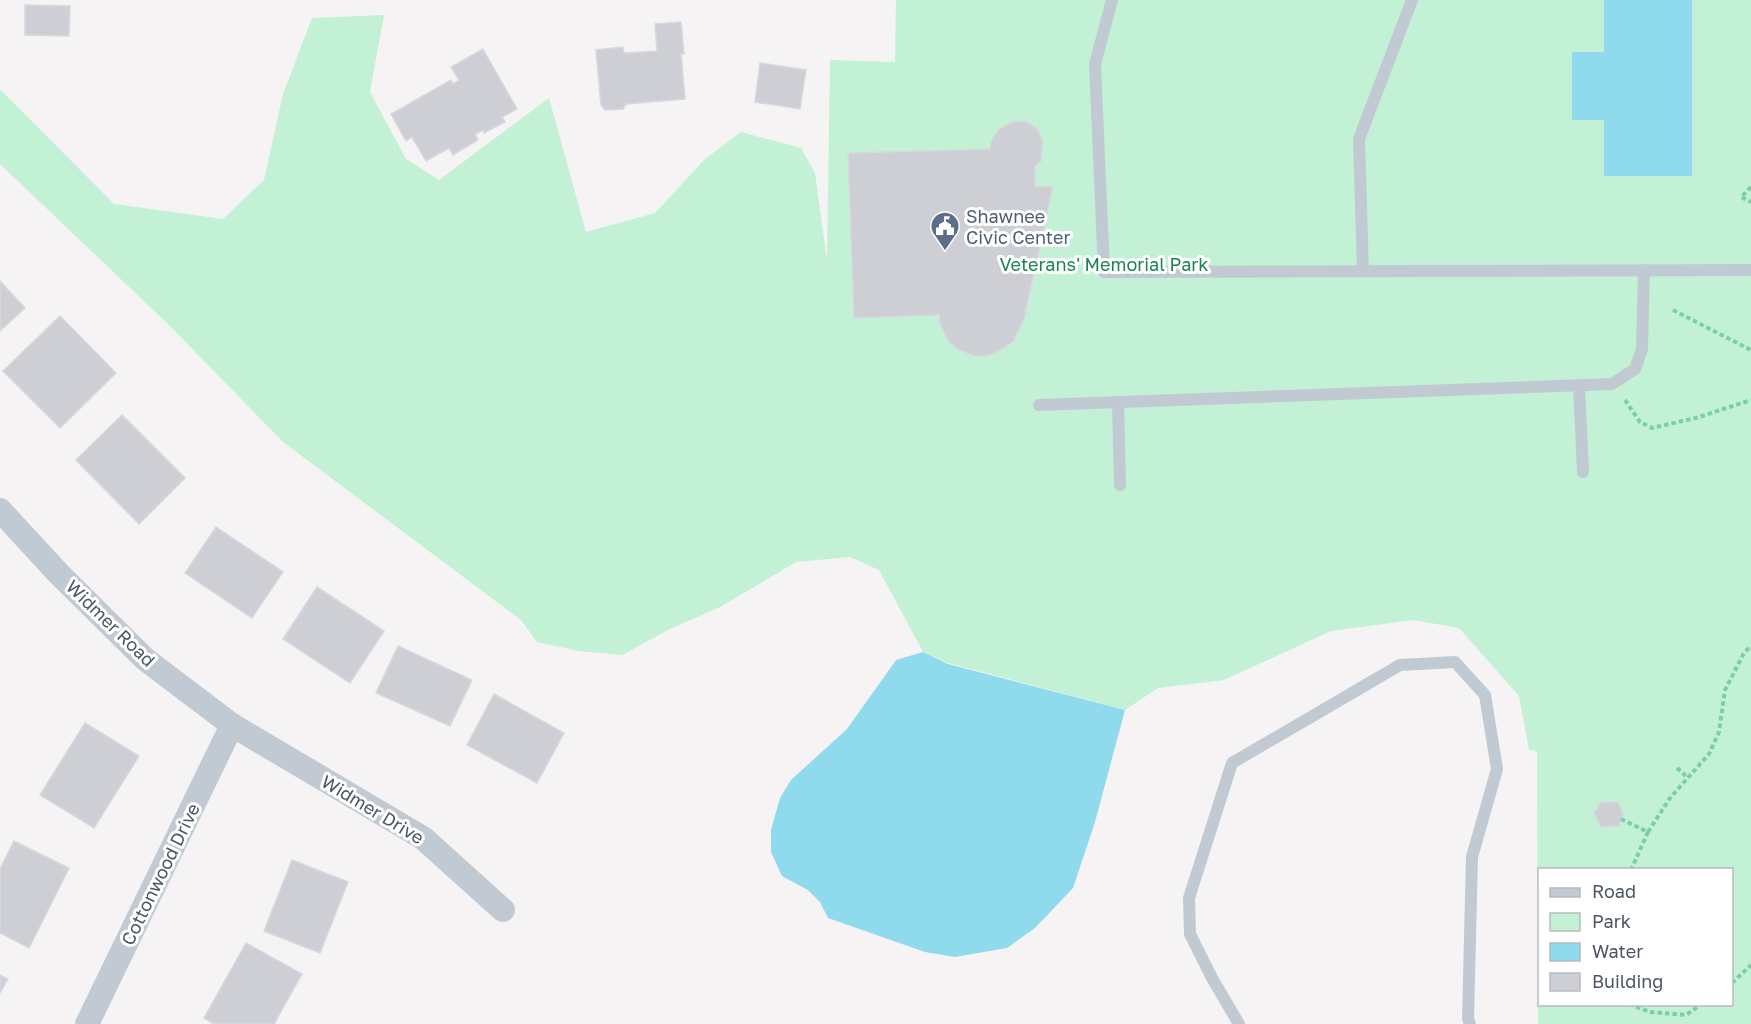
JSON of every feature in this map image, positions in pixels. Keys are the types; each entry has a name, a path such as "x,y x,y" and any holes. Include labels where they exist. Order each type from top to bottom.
{"street":[{"name":"Widmer Road","path":"0,510 59,574 145,659 232,725"},
{"name":"Widmer Drive","path":"232,725 423,838 503,910"},
{"name":"Cottonwood Drive","path":"87,1024 232,725"}],"lane":[{"path":"1112,0 1095,64 1104,272 1751,270"},
{"path":"1363,271 1359,139 1412,0"},
{"path":"1039,405 1612,384 1635,369 1642,349 1644,270"},
{"path":"1579,386 1583,472"},
{"path":"1118,402 1120,485"},
{"path":"1239,1024 1190,934 1189,898 1232,763 1400,665 1455,662 1485,695 1497,769 1472,857 1468,1019 1470,1024"}],"path":[{"path":"1751,187 1741,197 1751,202"},
{"path":"1673,310 1751,350"},
{"path":"1616,381 1627,404 1640,422 1652,428 1696,418 1751,400"},
{"path":"1631,868 1648,832 1670,798 1709,754 1719,732 1725,690 1744,653 1751,646"},
{"path":"1677,768 1688,778"},
{"path":"1621,819 1648,832"},
{"path":"1733,981 1751,965"},
{"path":"1632,1006 1650,1012 1686,1015 1700,1006"}],"green space":[{"name":"Veterans' Memorial Park","path":"896,0 1751,0 1751,1024 1538,1024 1537,751 1529,750 1519,696 1459,628 1413,620 1331,631 1224,680 1158,688 1125,710 948,663 923,652 879,570 850,557 796,562 720,607 670,629 622,655 579,651 537,642 521,620 283,442 169,325 0,164 0,89 114,204 223,219 264,180 283,94 312,18 384,15 370,92 406,159 439,180 549,98 586,232 655,213 705,159 741,132 801,148 815,173 827,260 830,60 895,62"}],"water":[{"path":"1604,0 1692,0 1692,176 1604,176 1604,120 1572,120 1572,52 1604,52"},
{"path":"923,652 948,664 1125,710 1095,822 1073,888 1035,928 1007,948 955,957 925,952 828,918 820,902 808,890 782,876 771,852 771,830 780,798 791,780 847,729 896,660"}],"building":[{"path":"25,5 70,6 69,36 25,35"},
{"path":"681,22 685,99 626,104 623,109 605,110 601,105 596,50 623,47 624,53 657,51 655,24"},
{"path":"483,49 517,109 502,117 505,122 484,133 483,130 475,134 478,140 453,155 449,148 426,161 412,137 406,141 391,114 451,80 453,84 459,80 451,67"},
{"path":"760,63 806,70 800,109 755,102"},
{"name":"Shawnee Civic Center","path":"1023,121 1037,129 1043,142 1041,161 1035,166 1035,187 1053,186 1024,319 1013,342 987,356 975,356 957,349 949,342 940,324 939,315 854,318 848,153 990,149 991,141 999,129 1013,122"},
{"path":"0,281 25,308 0,331"},
{"path":"60,316 116,373 60,428 3,371"},
{"path":"122,415 185,478 139,524 76,460"},
{"path":"216,527 283,572 252,618 185,573"},
{"path":"317,587 384,631 350,683 283,639"},
{"path":"398,646 472,680 450,726 376,693"},
{"path":"494,694 564,733 537,783 467,745"},
{"path":"85,723 139,756 94,828 40,795"},
{"path":"1601,802 1618,802 1623,813 1619,826 1601,827 1594,813"},
{"path":"14,841 69,868 29,948 0,933 0,869"},
{"path":"292,860 348,882 320,953 264,931"},
{"path":"246,943 302,974 274,1024 214,1024 204,1018"},
{"path":"0,975 8,979 0,993"}],"place":[{"name":"Shawnee Civic Center","path":"945,252"}]}
